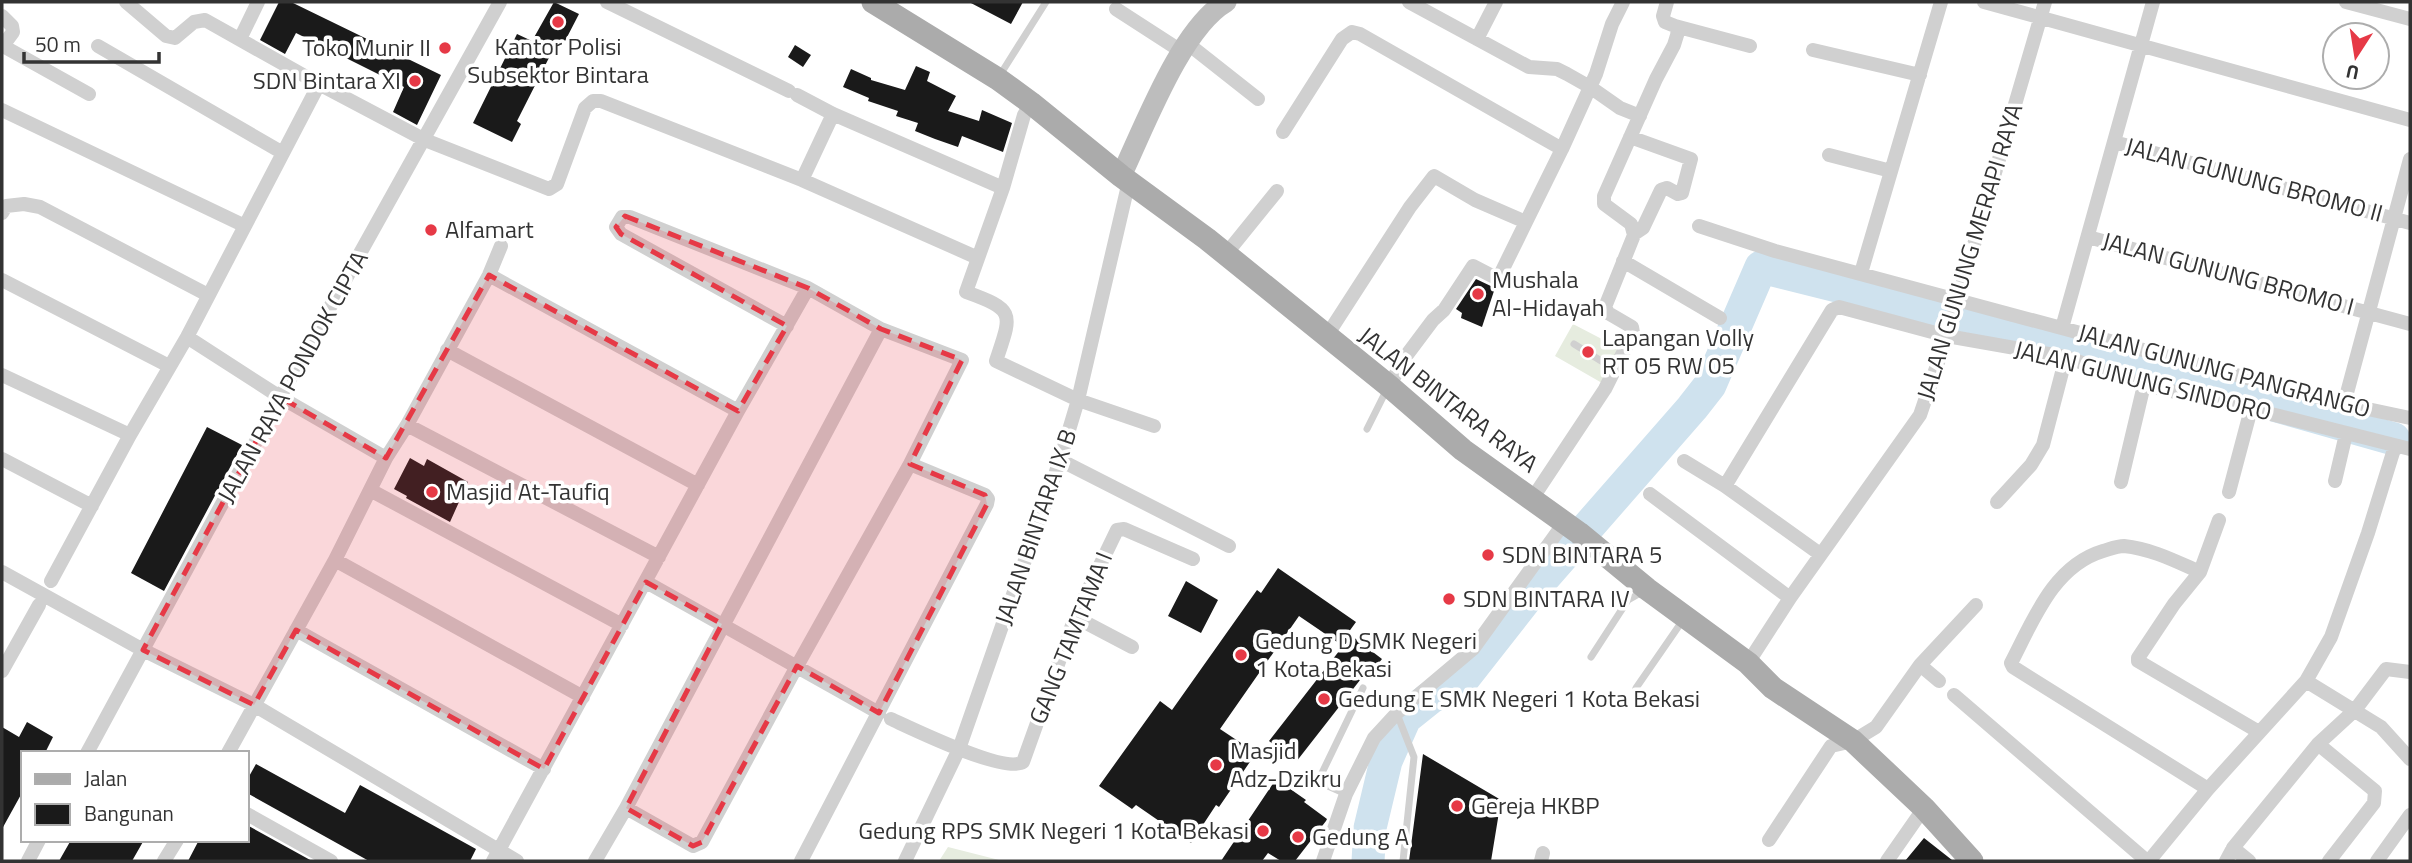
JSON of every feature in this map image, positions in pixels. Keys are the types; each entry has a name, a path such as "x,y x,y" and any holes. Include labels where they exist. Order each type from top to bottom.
{"main road":[{"name":"JALAN BINTARA RAYA","path":"878,3 1031,103 1226,254 1389,386 1463,450 1572,528 1647,589 1748,663 1773,688 1853,741 1924,808 1972,861"}],"street":[{"path":"126,2 166,36 175,38 194,22 205,20 424,140 549,189 557,184 585,108 590,102 597,100 802,180 978,258"},
{"path":"240,40 258,2"},
{"name":"JALAN RAYA PONDOK CIPTA","path":"88,751 280,397 500,2"},
{"path":"607,2 832,114 1003,188"},
{"path":"1125,178 1184,47 1209,15 1226,2"},
{"path":"1409,2 1529,67 1557,69 1620,108 1640,116"},
{"path":"1478,39 1496,2"},
{"path":"1389,386 1406,356 1433,320 1444,310 1474,266 1498,279 1590,87 1612,24 1623,2"},
{"path":"1667,2 1664,19 1675,26 1750,46"},
{"path":"1861,273 1941,2"},
{"path":"1984,2 2410,120"},
{"name":"JALAN GUNUNG MERAPI RAYA","path":"1748,663 1820,554 1920,415 1948,333 2045,2"},
{"path":"2062,328 2153,2"},
{"path":"2346,2 2410,19"},
{"path":"1116,9 1184,47 1258,99"},
{"path":"2,16 12,26 13,32 2,47 89,94"},
{"path":"1634,234 1631,225 1604,204 1604,196 1674,45 1678,32 1675,26"},
{"path":"1283,132 1342,39 1352,32 1360,34 1562,149"},
{"path":"98,46 283,153"},
{"path":"1813,50 1920,75"},
{"path":"51,581 187,337 319,84"},
{"path":"1031,103 1024,115 1003,188 966,292 997,303 1008,318 996,361 1078,400 1154,426"},
{"path":"2,110 245,226"},
{"path":"802,180 832,114"},
{"path":"1532,499 1605,389 1633,333 1632,327 1608,313 1605,307 1634,234 1643,228 1661,190 1667,188 1678,194 1682,192 1691,159 1630,137"},
{"name":"JALAN GUNUNG BROMO II","path":"2114,142 2410,223"},
{"path":"1829,155 1891,170"},
{"path":"2344,404 2410,159"},
{"path":"1326,337 1434,176 1475,201 1524,225"},
{"name":"JALAN BINTARA IX B","path":"905,861 959,750 1060,460 1078,400 1125,178"},
{"path":"1226,254 1277,191"},
{"path":"2,213 6,206 24,204 40,207 208,296"},
{"path":"626,808 692,846 702,842 910,464 962,360 881,329 808,288 630,217 622,217 616,227 621,234 787,326"},
{"name":"JALAN GUNUNG PANGRANGO","path":"1699,226 1775,251 1861,273 1956,303 2062,328 2344,404 2410,418"},
{"name":"JALAN GUNUNG BROMO I","path":"2088,237 2410,324"},
{"path":"229,751 335,560 386,458 407,425 489,275 501,246"},
{"path":"1623,261 1720,317"},
{"path":"489,275 738,411"},
{"path":"2,280 169,366"},
{"path":"496,856 738,411 808,288"},
{"name":"JALAN GUNUNG SINDORO","path":"1725,486 1835,308 2066,357 2144,385 2410,449"},
{"path":"594,861 626,808 881,329"},
{"path":"187,337 280,397 386,458"},
{"path":"447,350 698,485"},
{"path":"1997,502 2031,465 2043,445 2066,357"},
{"path":"2,375 130,435"},
{"path":"2121,482 2144,385"},
{"path":"2229,492 2251,409"},
{"path":"407,425 659,558"},
{"path":"2335,481 2346,434"},
{"path":"1954,695 2148,861 2208,789 2306,681 2331,637 2395,446"},
{"path":"2,459 92,506"},
{"path":"1060,460 1229,546"},
{"path":"1684,461 1725,486 1820,554"},
{"path":"801,861 885,716 988,499 985,495 910,464"},
{"path":"370,490 622,625"},
{"path":"1650,494 1790,598"},
{"path":"2219,520 2200,572 2141,652 2138,661 2259,732"},
{"name":"GANG TAMTAMA I","path":"959,750 1016,766 1023,762 1075,617 1117,530 1120,528 1193,559"},
{"path":"1323,861 1346,794 1374,738 1474,649 1572,528"},
{"path":"2200,572 2154,552 2120,546 2098,552 2076,564 2047,594 2011,663 2013,667 2208,789"},
{"path":"335,560 583,697"},
{"path":"2,572 143,650 254,705 496,856 517,861"},
{"path":"646,582 885,716 959,750"},
{"path":"2,671 39,605"},
{"path":"1769,840 1831,746 1853,741 1876,727 1920,665 1976,605"},
{"path":"1075,617 1132,648"},
{"path":"296,629 544,769"},
{"path":"1920,665 1939,681"},
{"path":"2249,861 2230,855 2318,744 2355,710 2386,669 2410,672"},
{"path":"2306,681 2381,727 2410,759"},
{"path":"2318,744 2375,791 2374,803 2329,861"},
{"path":"1886,861 1924,808"},
{"path":"248,815 331,861"},
{"path":"2377,861 2410,815"},
{"path":"28,861 38,842"},
{"path":"164,861 176,842"}],"lane":[{"path":"998,79 1046,2"},
{"path":"1574,344 1615,370"},
{"path":"1367,429 1389,386"},
{"path":"1591,657 1628,600 1647,589"},
{"path":"1636,688 1686,616"},
{"path":"1346,794 1328,786 1321,779 1321,775 1363,688"},
{"path":"1399,717 1414,757 1403,861"}],"highlighted area":[{"path":"625,216 808,288 881,329 962,360 910,464 985,495 987,504 879,713 797,666 702,842 693,846 626,808 722,624 646,582 544,769 296,630 254,705 143,650 280,397 386,458 489,275 738,411 787,326 621,234 616,227"}],"shaded area":[{"name":"Lapangan Volly RT 05 RW 05","path":"1573,324 1621,349 1602,383 1555,356"},
{"path":"948,847 1003,861 939,861"}],"building":[{"path":"279,2 291,2 441,75 417,125 393,112 404,87 296,33 285,54 260,40"},
{"path":"554,2 579,14 564,43 558,40 517,121 521,124 512,142 473,123 517,34 532,41"},
{"path":"969,2 1023,2 1011,24"},
{"path":"795,45 811,55 803,67 788,57"},
{"path":"916,66 930,72 927,81 956,96 948,111 979,121 982,110 1012,123 1003,152 962,136 958,147 915,131 918,123 896,116 898,111 868,101 869,98 843,87 851,69 871,80 905,90"},
{"name":"Mushala Al-Hidayah","path":"1476,279 1495,288 1482,327 1461,318 1462,313 1456,309"},
{"path":"207,427 242,445 164,591 131,573"},
{"name":"Masjid At-Taufiq","path":"410,458 424,466 427,459 468,482 450,522 394,489"},
{"path":"1278,568 1356,622 1348,633 1382,659 1375,668 1371,666 1296,762 1269,741 1343,646 1299,616 1220,729 1256,753 1191,843 1136,805 1132,809 1099,786 1160,701 1172,710 1257,590 1261,593"},
{"path":"1186,581 1218,600 1201,633 1168,616"},
{"path":"27,722 53,737 46,751 21,751 21,795 2,829 2,727 19,737"},
{"name":"Gereja HKBP","path":"1423,754 1501,800 1491,861 1409,861"},
{"path":"256,764 345,813 360,785 476,849 470,861 369,861 248,794 248,778"},
{"name":"Gedung RPS SMK Negeri 1 Kota Bekasi","path":"1276,779 1306,800 1304,802 1327,819 1326,821 1295,861 1281,861 1268,853 1262,861 1221,861"},
{"path":"248,826 312,861 188,861 198,842 248,842"},
{"path":"1924,838 1952,860 1953,861 1905,861"},
{"path":"70,842 143,842 132,861 59,861"}],"waterway":[{"path":"1368,861 1370,828 1386,761 1405,718 1430,698 1463,679 1532,591 1692,408 1710,385 1761,267 1965,318 2394,439"}],"place":[{"name":"Kantor Polisi Subsektor Bintara","path":"558,22"},
{"name":"Toko Munir II","path":"445,48"},
{"name":"SDN Bintara XI","path":"415,81"},
{"name":"Alfamart","path":"431,230"},
{"name":"Mushala Al-Hidayah","path":"1478,294"},
{"name":"Lapangan Volly RT 05 RW 05","path":"1588,352"},
{"name":"Masjid At-Taufiq","path":"432,492"},
{"name":"SDN BINTARA 5","path":"1488,555"},
{"name":"SDN BINTARA IV","path":"1449,599"},
{"name":"Gedung D SMK Negeri 1 Kota Bekasi","path":"1241,655"},
{"name":"Gedung E SMK Negeri 1 Kota Bekasi","path":"1324,699"},
{"name":"Masjid Adz-Dzikru","path":"1216,765"},
{"name":"Gereja HKBP","path":"1457,806"},
{"name":"Gedung RPS SMK Negeri 1 Kota Bekasi","path":"1263,831"},
{"name":"Gedung A","path":"1298,837"}]}
